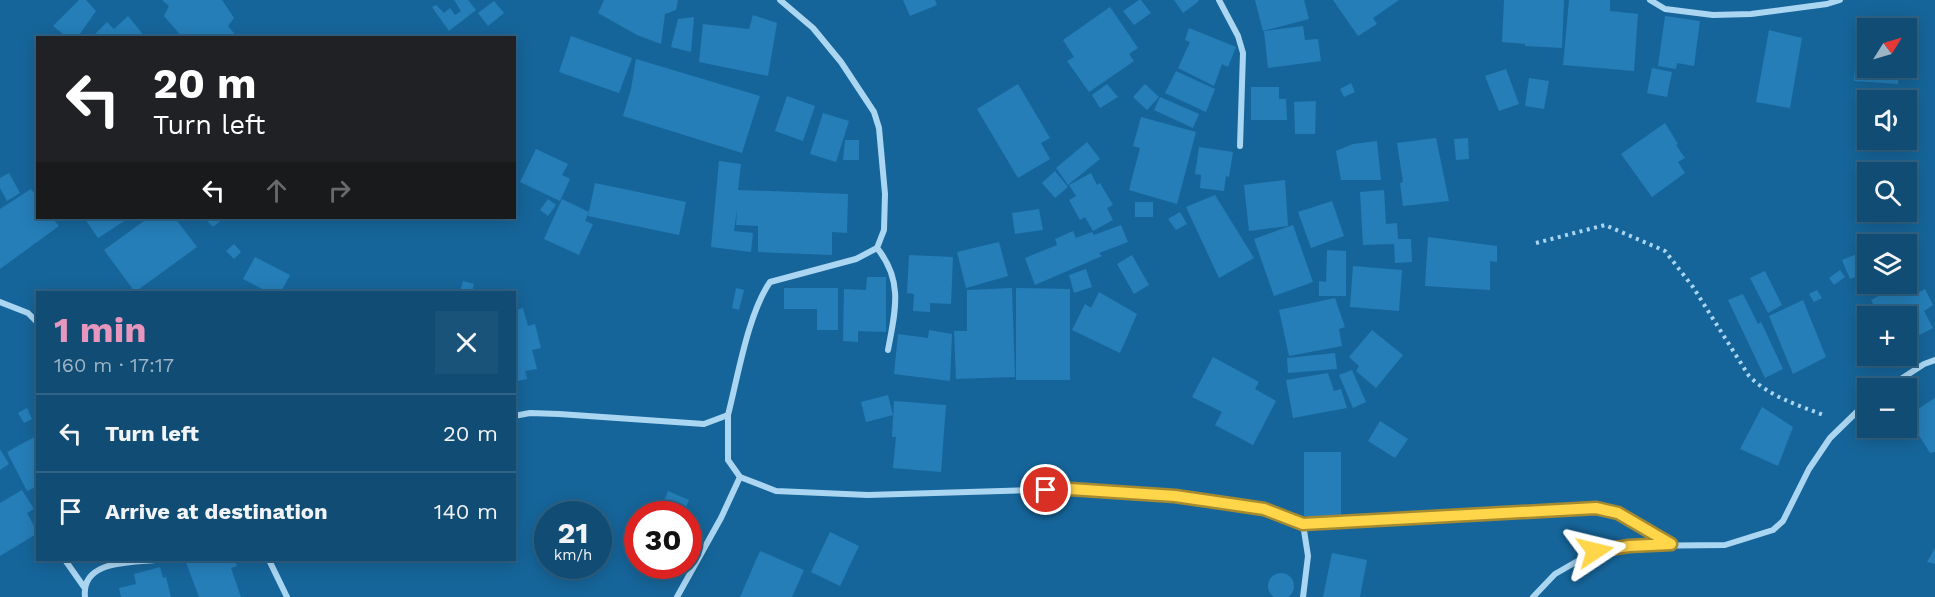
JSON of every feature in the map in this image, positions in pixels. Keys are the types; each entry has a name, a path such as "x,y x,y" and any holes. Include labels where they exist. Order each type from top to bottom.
{"street":[{"path":"780,0 813,28 841,62 874,112 879,128 885,194 884,230 877,248 856,259 770,282 763,292 752,323 728,415 728,460 740,477 776,491 788,492 868,495 1070,489 1175,496 1264,509 1303,524 1596,508 1618,513 1671,544"},
{"path":"1219,0 1238,36 1243,53 1240,146"},
{"path":"1650,0 1665,9 1713,15 1751,14 1827,4 1840,0"},
{"path":"877,248 891,269 896,288 896,309 888,350"},
{"path":"0,302 28,313 36,321"},
{"path":"1902,378 1924,364 1935,360"},
{"path":"1533,597 1556,574 1595,551 1629,546 1671,544 1725,545 1773,530 1783,521 1809,469 1830,438 1857,411"},
{"path":"516,416 530,413 560,414 704,424 728,415"},
{"path":"677,597 722,518 740,477"},
{"path":"1303,524 1308,556 1304,597"},
{"path":"66,561 84,587 86,597"},
{"path":"84,587 91,575 99,569 149,561"},
{"path":"269,561 287,597"}],"path":[{"path":"1536,243 1605,225 1665,251 1693,287 1749,376 1772,394 1843,423"}],"building":[{"path":"79,0 86,0 96,11 78,36 66,36 53,26"},
{"path":"162,0 222,0 234,18 228,26 236,36 181,36 164,16 169,6"},
{"path":"454,0 468,0 476,10 449,31 432,7 436,5 444,13 450,8 455,15 461,11"},
{"path":"604,0 678,0 676,10 665,14 661,44 637,35 598,13"},
{"path":"903,0 935,0 937,5 910,16"},
{"path":"1139,0 1151,13 1134,25 1123,11"},
{"path":"1174,0 1198,0 1199,1 1183,13"},
{"path":"1255,0 1304,0 1309,19 1263,31"},
{"path":"1333,0 1399,0 1373,18 1377,24 1358,36"},
{"path":"1504,0 1564,0 1562,48 1502,42"},
{"path":"1569,0 1610,0 1610,11 1638,14 1634,71 1563,65"},
{"path":"494,1 504,13 488,26 478,13"},
{"path":"1110,7 1138,48 1129,54 1134,61 1089,92 1067,61 1074,57 1063,40"},
{"path":"753,15 777,23 768,76 699,62 703,24 749,29"},
{"path":"128,16 144,36 93,36 107,22 114,29"},
{"path":"1665,16 1700,21 1694,66 1677,63 1676,69 1658,66"},
{"path":"694,17 691,52 671,47 678,19"},
{"path":"1303,26 1305,40 1318,39 1321,61 1268,68 1264,31"},
{"path":"1189,28 1236,47 1228,67 1222,64 1214,86 1178,68 1190,42 1185,40"},
{"path":"1769,30 1802,38 1790,108 1756,102"},
{"path":"571,36 632,58 619,93 559,72"},
{"path":"1857,46 1857,78 1898,78 1898,84 1854,81"},
{"path":"636,59 760,96 742,153 623,116"},
{"path":"1652,68 1672,72 1667,97 1647,93"},
{"path":"1506,69 1519,104 1499,111 1485,76"},
{"path":"1176,71 1215,89 1206,112 1165,93"},
{"path":"1529,78 1549,81 1544,109 1525,106"},
{"path":"1351,83 1355,92 1344,97 1340,89"},
{"path":"1018,84 1050,138 1041,143 1050,159 1018,178 977,109"},
{"path":"1107,84 1118,97 1100,108 1092,95"},
{"path":"1145,84 1159,97 1147,110 1133,97"},
{"path":"1251,87 1279,87 1279,99 1286,99 1287,120 1251,120"},
{"path":"1917,93 1919,93 1919,121 1917,121"},
{"path":"787,96 815,106 803,141 775,131"},
{"path":"1160,97 1199,114 1193,128 1154,110"},
{"path":"1316,101 1315,134 1295,134 1294,102"},
{"path":"823,113 849,121 836,162 810,154"},
{"path":"1141,117 1196,132 1177,204 1129,190 1140,148 1133,146"},
{"path":"1665,123 1685,158 1678,162 1685,173 1652,197 1621,154"},
{"path":"1436,138 1449,201 1403,206 1400,183 1403,182 1397,143"},
{"path":"1468,138 1469,159 1456,160 1454,139"},
{"path":"845,140 859,140 859,160 843,160"},
{"path":"1377,141 1381,180 1341,180 1336,151 1353,144"},
{"path":"1087,142 1100,159 1068,185 1056,168"},
{"path":"1199,147 1233,152 1224,191 1200,188 1201,175 1195,174"},
{"path":"536,149 568,164 562,175 570,179 560,201 520,182"},
{"path":"719,161 741,164 738,190 848,194 847,233 832,232 832,255 758,252 758,226 736,225 737,209 734,231 753,233 751,252 711,247"},
{"path":"1055,171 1068,187 1055,198 1042,183"},
{"path":"9,173 20,193 7,201 0,188 0,178"},
{"path":"1091,173 1097,185 1100,183 1113,205 1107,208 1113,220 1093,231 1085,217 1080,220 1069,200 1076,196 1069,185"},
{"path":"1285,180 1288,226 1249,231 1244,185"},
{"path":"595,183 686,202 679,235 588,216"},
{"path":"31,189 36,195 36,219 53,219 59,226 0,269 0,209"},
{"path":"1384,190 1386,224 1397,223 1398,239 1411,239 1412,262 1395,263 1394,244 1363,245 1360,192"},
{"path":"1215,195 1254,258 1219,278 1186,207"},
{"path":"548,199 556,205 548,216 540,210"},
{"path":"562,199 589,212 585,221 593,224 579,255 544,239"},
{"path":"1332,201 1344,236 1311,248 1298,212"},
{"path":"1135,202 1153,202 1153,217 1135,217"},
{"path":"1039,209 1043,230 1015,234 1012,213"},
{"path":"1180,212 1187,224 1176,230 1168,219"},
{"path":"85,219 127,219 98,238"},
{"path":"147,219 176,219 197,247 136,291 104,250"},
{"path":"205,219 223,219 213,227"},
{"path":"1121,225 1128,242 1099,253 1102,256 1035,285 1025,258 1057,245 1055,239 1073,231 1076,238 1092,232 1094,235"},
{"path":"1293,225 1313,282 1274,296 1254,239"},
{"path":"1428,237 1497,246 1497,262 1490,261 1490,290 1425,286"},
{"path":"999,242 1008,276 966,288 957,252"},
{"path":"234,244 241,252 234,259 226,251"},
{"path":"1327,250 1346,251 1346,296 1319,296 1319,281 1326,282"},
{"path":"1857,254 1857,276 1850,279 1842,260"},
{"path":"909,255 953,257 951,304 930,303 930,312 913,311 914,294 907,293"},
{"path":"1132,255 1149,285 1134,294 1117,264"},
{"path":"255,257 290,275 282,291 266,291 243,279"},
{"path":"1353,266 1402,270 1399,311 1350,307"},
{"path":"1086,269 1092,287 1074,293 1069,275"},
{"path":"1840,270 1845,277 1834,285 1829,278"},
{"path":"1765,271 1782,305 1768,313 1750,278"},
{"path":"867,277 886,277 886,332 858,331 858,342 843,341 844,289 866,290"},
{"path":"463,281 474,284 472,291 460,291"},
{"path":"736,288 744,290 739,310 732,308"},
{"path":"784,288 838,288 838,330 817,330 817,309 784,309"},
{"path":"1012,288 1015,377 956,379 954,331 967,331 967,290"},
{"path":"1016,288 1070,289 1070,380 1016,380"},
{"path":"1925,289 1933,305 1924,311 1933,328 1917,336 1917,306 1874,306 1871,300 1880,295 1917,294 1917,291 1918,293"},
{"path":"1817,290 1822,298 1814,302 1809,294"},
{"path":"1099,292 1137,314 1120,353 1072,330 1085,304 1091,308"},
{"path":"1743,294 1758,324 1761,322 1783,369 1765,378 1728,300"},
{"path":"1335,298 1345,327 1339,329 1342,346 1289,356 1279,310"},
{"path":"1803,300 1826,357 1793,374 1769,316"},
{"path":"523,308 528,326 535,324 541,348 532,350 537,369 525,371 527,379 516,382 516,310"},
{"path":"929,330 952,334 950,381 894,374 898,334 928,338"},
{"path":"1372,330 1403,355 1376,388 1356,371 1359,366 1349,357"},
{"path":"1335,353 1337,369 1288,373 1287,358"},
{"path":"1213,357 1259,382 1255,389 1276,401 1253,445 1215,425 1222,412 1192,397"},
{"path":"1352,370 1366,402 1353,408 1339,375"},
{"path":"1328,373 1334,391 1341,389 1347,408 1293,418 1286,380"},
{"path":"888,395 893,415 866,422 861,402"},
{"path":"1935,398 1935,452 1930,453 1917,432 1917,410"},
{"path":"894,401 946,405 941,472 893,468 896,437 892,437"},
{"path":"1762,407 1793,427 1778,466 1740,449"},
{"path":"27,408 32,419 24,423 18,413"},
{"path":"1380,421 1408,439 1395,458 1368,441"},
{"path":"36,436 36,487 27,491 7,452"},
{"path":"0,449 9,464 0,470"},
{"path":"1304,452 1341,452 1341,517 1304,516"},
{"path":"22,490 34,509 27,513 36,529 36,534 0,556 0,503"},
{"path":"668,491 689,500 689,501 664,501"},
{"path":"830,532 859,546 840,586 811,572"},
{"path":"1935,548 1935,564 1927,562"},
{"path":"760,551 804,570 792,597 740,597"},
{"path":"1332,553 1367,560 1360,597 1323,597"},
{"path":"185,561 235,561 237,566 231,568 241,597 199,597"},
{"path":"160,567 163,578 166,577 171,597 121,597 119,588 136,584 134,574"},
{"path":"1276,574 1286,574 1293,581 1293,591 1286,598 1276,598 1269,591 1269,581"}],"route":[{"path":"1046,490 1070,489 1175,496 1264,509 1303,524 1596,508 1618,513 1671,544 1629,546 1595,551"}]}
